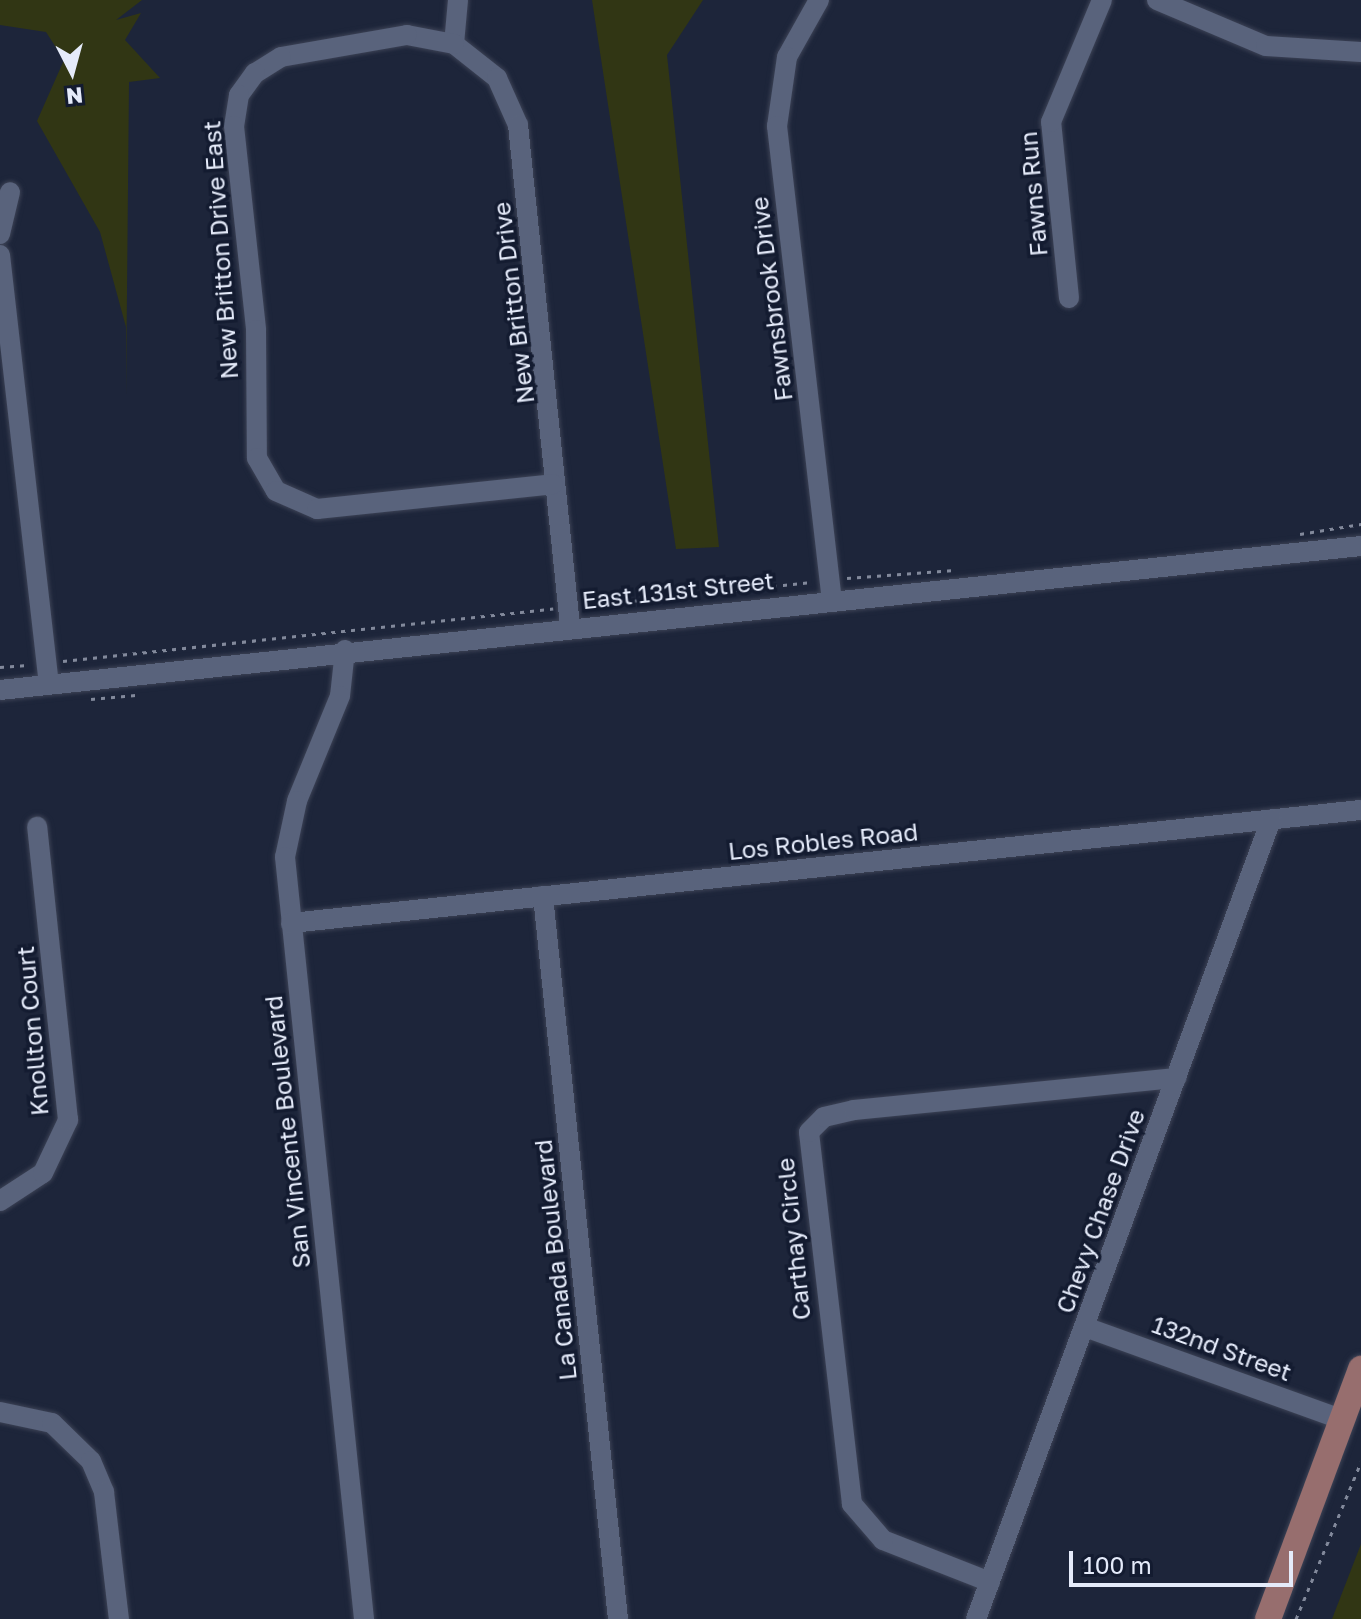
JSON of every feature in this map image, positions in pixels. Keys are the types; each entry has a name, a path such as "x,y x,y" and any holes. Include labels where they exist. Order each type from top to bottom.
{"main road":[{"path":"1268,1619 1361,1369"}],"street":[{"path":"454,44 458,0"},
{"name":"Fawnsbrook Drive","path":"819,0 787,57 777,126 837,586"},
{"name":"Fawns Run","path":"1069,298 1051,122 1102,0"},
{"path":"1157,0 1266,46 1361,52"},
{"name":"New Britton Drive East","path":"454,44 407,35 281,57 255,73 239,95 234,126 256,330 257,458 276,491 317,509 553,484"},
{"name":"New Britton Drive","path":"454,44 492,71 518,125 556,447 553,484 569,617"},
{"path":"0,234 10,192"},
{"path":"0,255 49,683"},
{"name":"East 131st Street","path":"0,690 345,650 569,617 837,586 1361,546"},
{"name":"San Vincente Boulevard","path":"345,650 340,696 289,824 291,923 364,1619"},
{"name":"Los Robles Road","path":"291,923 1361,810"},
{"name":"Chevy Chase Drive","path":"976,1619 1271,820"},
{"name":"Knollton Court","path":"0,1201 43,1173 68,1120 37,827"},
{"name":"La Canada Boulevard","path":"543,896 618,1619"},
{"name":"Carthay Circle","path":"990,1582 883,1540 852,1504 809,1132 824,1117 854,1110 1176,1078"},
{"name":"132nd Street","path":"1085,1327 1341,1419"},
{"path":"0,1412 52,1423 91,1461 105,1501 119,1619"}],"path":[{"path":"0,667 569,617 837,586"},
{"path":"1296,1619 1361,1462"}],"green space":[{"path":"0,0 142,0 116,20 141,13 125,40 160,78 129,82 126,397 126,327 100,232 37,121 64,60 46,32 0,25"},
{"path":"592,0 703,0 667,55 719,547 676,549"},
{"path":"1361,1544 1361,1619 1332,1619"}]}
